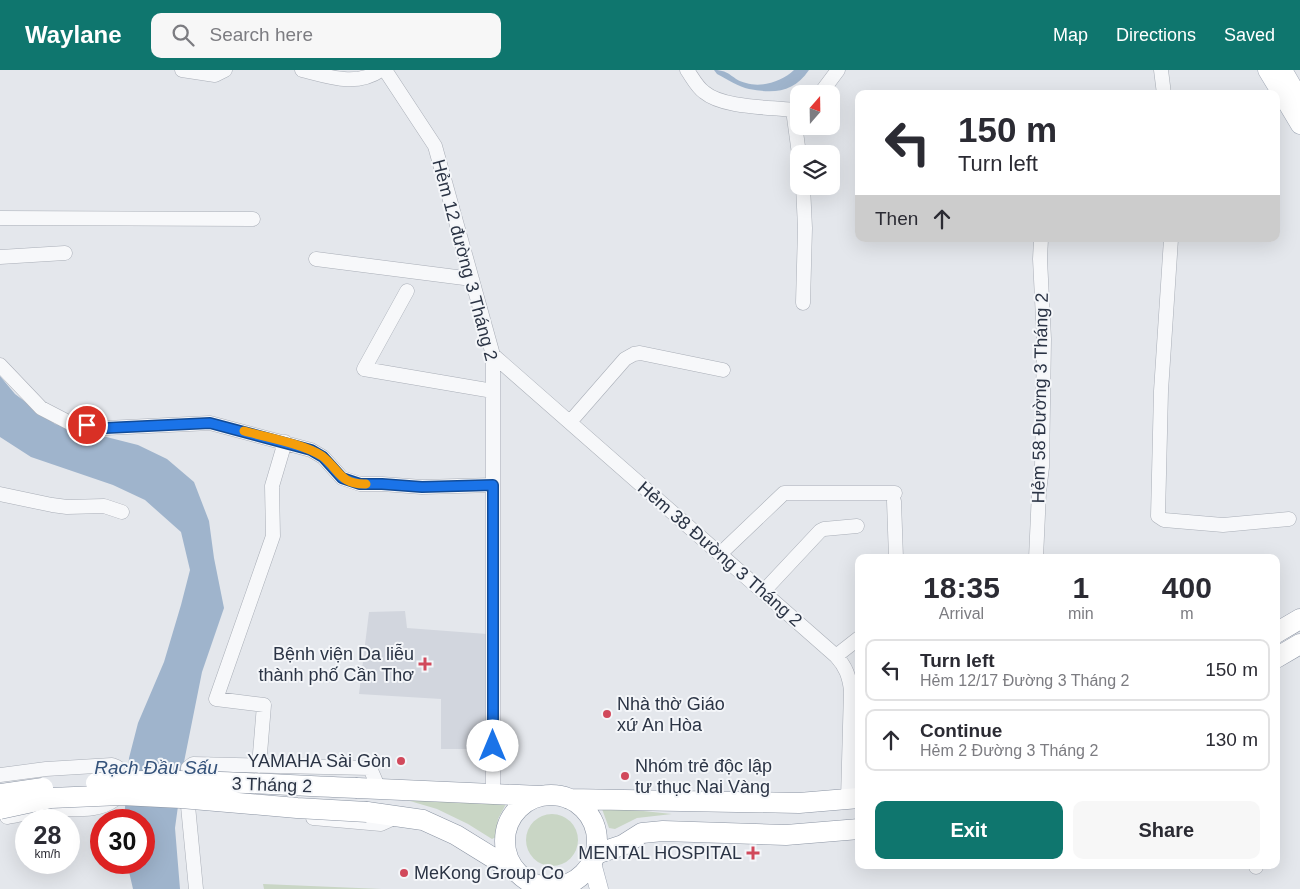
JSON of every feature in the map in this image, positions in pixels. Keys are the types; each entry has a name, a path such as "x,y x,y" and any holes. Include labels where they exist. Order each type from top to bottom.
{"highway":[{"path":"1280,631 1300,619"},
{"path":"1280,656 1300,644"},
{"name":"3 Tháng 2","path":"0,794 74,784 123,781 545,796"},
{"name":"3 Tháng 2","path":"0,809 51,798 121,795 395,815 423,820 456,835 526,881"},
{"path":"569,799 584,810 595,826 598,838 594,859 586,872 564,886 546,887 526,881 510,863 506,851 505,838 513,814 533,799 557,796 569,799 799,802 853,798"},
{"path":"594,859 623,845 642,833 663,831 786,835 855,829"}],"main road":[{"path":"1267,70 1279,90"},
{"path":"1283,70 1300,99"},
{"path":"1280,92 1300,125"},
{"path":"594,859 599,889"}],"street":[{"path":"182,70 215,75 225,70"},
{"path":"302,70 352,80 370,78 383,70"},
{"name":"Hẻm 12 đường 3 Tháng 2","path":"383,70 435,146 493,355 493,795"},
{"path":"687,70 702,91 714,99 728,103 790,108"},
{"path":"827,85 838,70"},
{"path":"1161,70 1164,90"},
{"path":"803,195 805,228 803,303"},
{"path":"0,218 253,219"},
{"name":"Hẻm 58 Đường 3 Tháng 2","path":"1036,554 1042,467 1044,339 1040,259 1042,242"},
{"path":"1171,242 1161,391 1158,516 1164,520 1223,525 1289,519"},
{"path":"0,257 65,253"},
{"path":"316,259 472,279"},
{"path":"407,291 364,369 493,391"},
{"path":"570,422 625,359 634,354 647,354 723,370"},
{"name":"Hẻm 38 Đường 3 Tháng 2","path":"493,355 836,656 845,666 850,678 853,798"},
{"path":"0,365 41,408 68,422 106,428 210,423 311,450 323,457 342,478 353,483 422,487 493,485"},
{"path":"260,766 264,704 216,699 273,536 272,486 285,442"},
{"path":"720,554 784,493 895,497 896,554"},
{"path":"0,494 67,507 104,506 122,512"},
{"path":"763,592 820,531 857,526"},
{"path":"836,656 855,641"},
{"path":"196,889 188,806 188,768 193,764 370,768 379,789"},
{"path":"0,775 46,769 112,765 117,767 114,800 108,804 95,808 47,810 0,819"},
{"path":"188,806 249,810 346,822 381,824 391,821 395,815"}],"shaded area":[{"name":"Bệnh viện Da liễu thành phố Cần Thơ","path":"405,611 407,628 487,634 487,749 441,749 441,699 359,694 369,612"}],"green space":[{"path":"393,796 506,804 498,819 496,837 492,839 468,824 437,809"},
{"path":"605,807 672,814 637,818 615,829 609,828 602,809"},
{"path":"552,814 562,816 570,822 576,830 578,840 576,850 570,858 562,864 552,866 542,864 534,858 528,850 526,840 528,830 534,822 542,816"},
{"path":"263,884 382,889 264,889"}],"water":[{"path":"714,70 728,73 741,82 759,85 778,80 794,70 809,70 797,83 783,90 775,91 741,87 717,74"},
{"name":"Rạch Đầu Sấu","path":"0,376 15,394 55,424 138,445 167,459 194,482 209,521 224,608 202,672 184,762 175,828 180,889 133,889 130,874 155,874 155,809 125,809 129,758 138,723 164,662 190,570 181,532 145,500 113,485 31,457 0,437"}],"slow traffic":[{"path":"244,431 311,450 323,457 342,478 347,481 366,484"}],"place":[{"name":"Bệnh viện Da liễu thành phố Cần Thơ","path":"425,664"},
{"name":"Nhà thờ Giáo xứ An Hòa","path":"607,714"},
{"name":"YAMAHA Sài Gòn","path":"401,761"},
{"name":"Nhóm trẻ độc lập tư thục Nai Vàng","path":"625,776"},
{"name":"MENTAL HOSPITAL","path":"753,853"},
{"name":"MeKong Group Co","path":"404,873"}],"route":[{"path":"87,425 106,428 210,423 311,450 323,457 342,478 353,483 422,487 493,485 493,746"}]}
